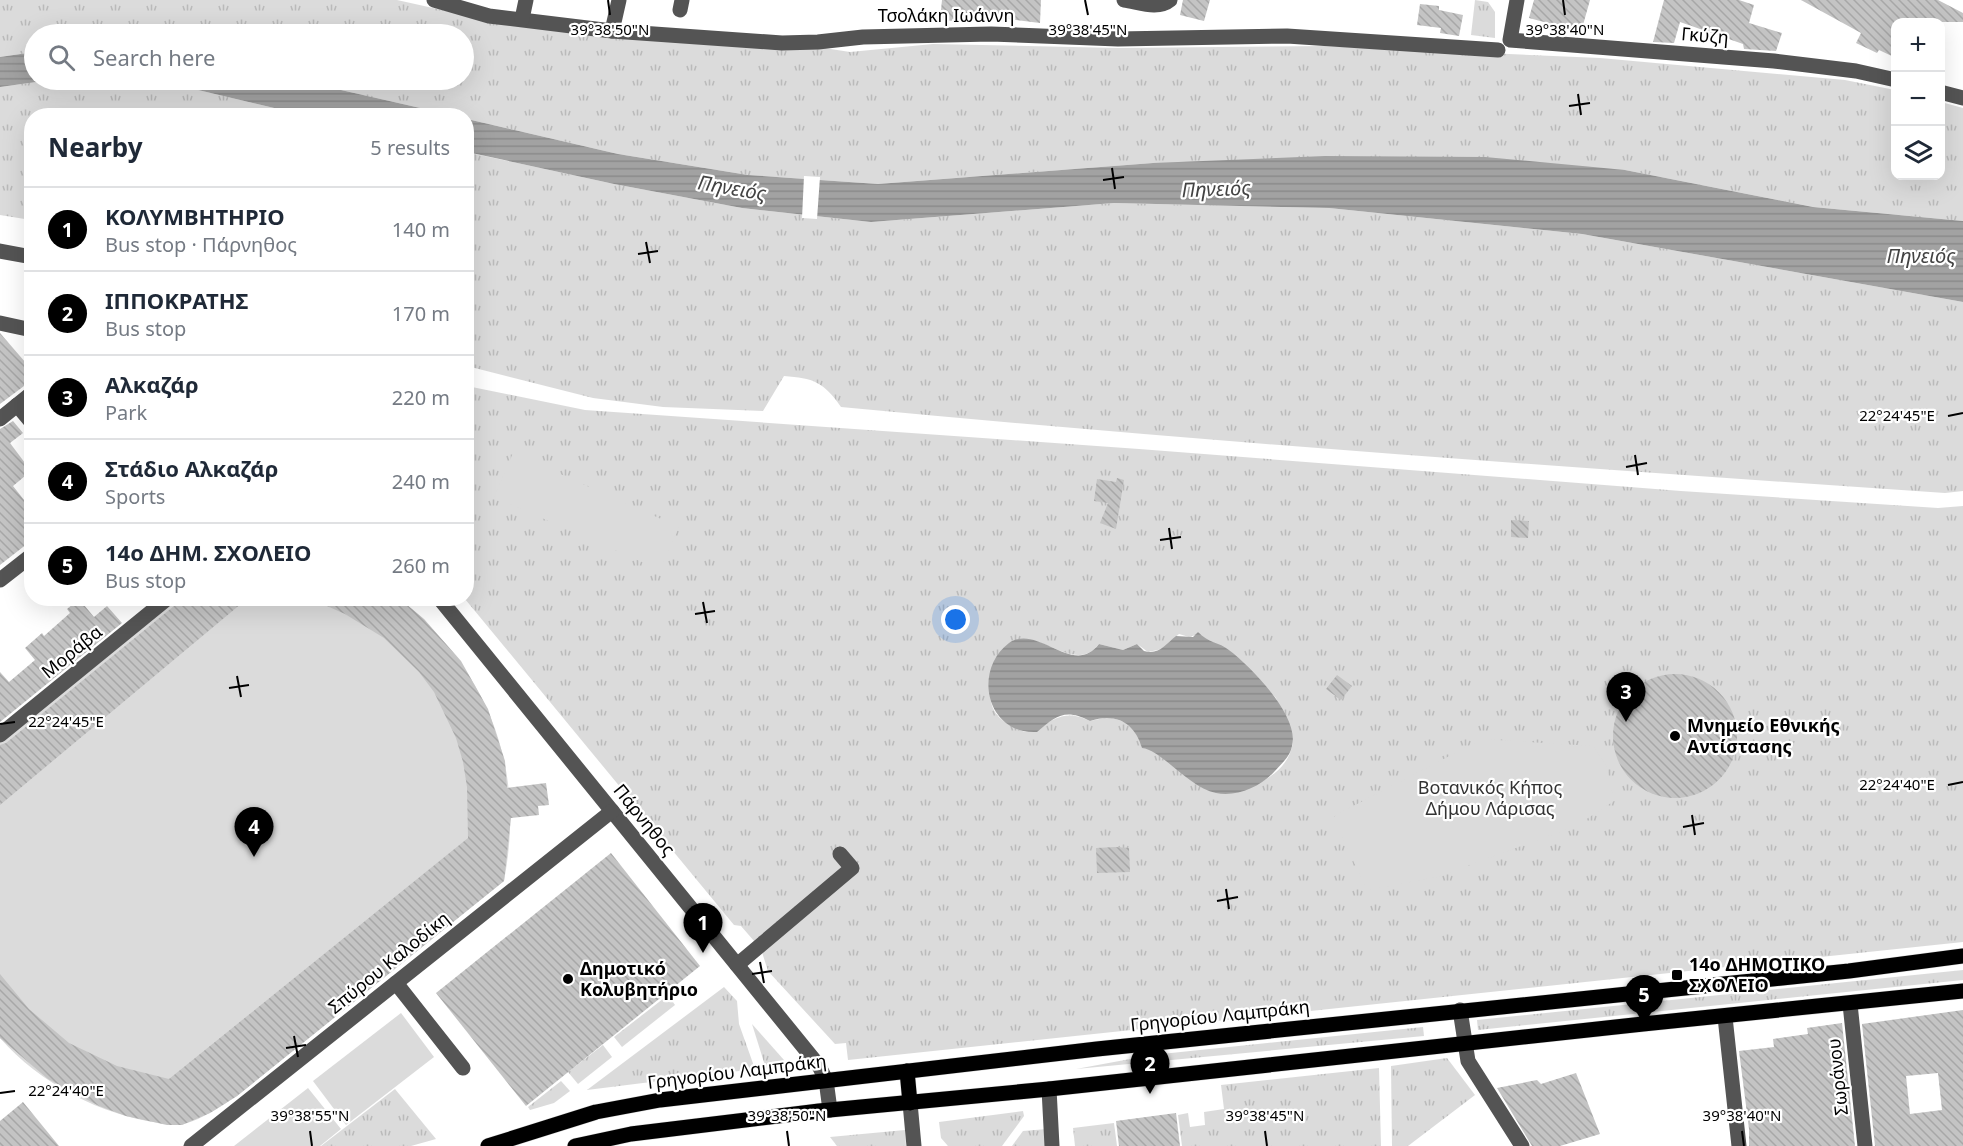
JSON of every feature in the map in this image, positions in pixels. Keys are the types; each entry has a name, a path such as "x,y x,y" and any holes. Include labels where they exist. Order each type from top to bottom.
{"main road":[{"name":"Γρηγορίου Λαμπράκη","path":"488,1146 596,1112 823,1073 907,1071 1460,1010 1826,974 1963,956"},
{"path":"575,1146 830,1110 1049,1089 1963,991"},
{"path":"907,1071 910,1103"}],"street":[{"name":"Τσολάκη Ιωάννη","path":"434,0 473,5 489,16 649,36 818,42 863,36 991,34 1118,39 1287,36 1504,45"},
{"path":"522,19 526,0"},
{"path":"612,31 619,0"},
{"path":"1124,0 1155,5 1164,5 1170,0"},
{"path":"1504,45 1516,0"},
{"name":"Γκύζη","path":"1504,45 1774,61 1856,71 1891,79"},
{"path":"1945,93 1963,98"},
{"path":"0,251 24,256"},
{"path":"0,323 24,328"},
{"path":"0,419 24,399"},
{"path":"17,405 24,413"},
{"path":"0,580 24,561"},
{"name":"Μοράβα","path":"0,735 158,606"},
{"name":"Πάρνηθος","path":"445,606 823,1073"},
{"name":"Σπύρου Καλοδίκη","path":"191,1146 612,811"},
{"path":"737,965 852,868 840,854"},
{"path":"396,983 464,1068"},
{"name":"Σωράνου","path":"1850,1004 1865,1146"},
{"path":"1460,1010 1463,1044 1475,1075 1522,1146"},
{"path":"1725,1017 1739,1146"},
{"path":"823,1073 830,1110"},
{"path":"1049,1089 1052,1146"},
{"path":"910,1103 914,1146"}],"green space":[{"path":"0,0 397,0 496,22 805,45 850,52 933,44 1118,48 1325,46 1600,58 1845,80 1891,89 1891,180 1945,180 1945,103 1963,108 1963,221 1813,207 1625,170 1153,163 878,184 748,175 618,154 474,121 474,108 420,108 341,90 474,90 474,24 24,24 24,53 0,57"},
{"path":"1475,0 1488,2 1495,12 1495,38 1471,35"},
{"path":"24,84 24,90 198,90 274,108 24,108 24,219 0,215 0,87"},
{"path":"474,154 614,184 742,208 871,222 1114,203 1329,208 1582,234 1963,302 1963,491 1945,493 1393,454 841,407 829,392 817,383 803,378 784,376 763,411 663,407 593,398 474,368"},
{"path":"474,387 585,410 1139,449 1681,491 1938,508 1963,506 1963,942 848,1060 846,1043 835,1044 768,971 761,949 741,926 734,925 471,606 474,606","holes":["1179,634 1189,637 1196,635 1229,650 1276,698 1293,742 1290,754 1276,772 1245,788 1222,793 1151,749 1128,723 1109,717 1090,721 1071,715 1056,718 1025,732 998,716 991,702 991,683 997,659 1009,644 1020,640 1032,640 1078,655 1089,653 1099,644 1123,650 1137,644 1148,652 1162,649"]},
{"path":"513,453 679,527 660,570 494,497"},
{"path":"165,606 407,606 430,627 456,657 478,690 494,724 504,761 510,799 509,839 504,881 237,1096 205,1116 179,1125 116,1113 73,1095 53,1083 33,1069 0,1038 0,740"},
{"name":"Βοτανικός Κήπος Δήμου Λάρισας","path":"1482,739 1594,746 1607,768 1614,801 1576,826 1437,877 1367,890 1333,818"},
{"path":"1963,970 1963,980 1478,1030 1477,1020"},
{"path":"724,987 737,1001 739,1024 755,1069 587,1090"},
{"path":"668,995 675,1005 622,1047 614,1037"},
{"path":"401,1013 434,1057 346,1125 313,1081"},
{"path":"752,1024 784,1060 786,1066 766,1069"},
{"path":"1423,1027 1424,1036 1076,1069 1152,1055"},
{"path":"603,1045 612,1057 578,1084 568,1072"},
{"path":"1447,1058 1475,1095 1408,1146 1392,1146 1391,1066"},
{"path":"1379,1068 1381,1146 1182,1146 1178,1115 1188,1113 1190,1127 1205,1125 1204,1112 1224,1109 1221,1085"},
{"path":"561,1081 570,1091 554,1103 530,1110 528,1107"},
{"path":"308,1088 341,1129 320,1146 234,1146"},
{"path":"395,1089 436,1139 411,1146 321,1146"},
{"path":"1023,1111 1024,1116 1002,1146 948,1146 941,1138 939,1122"},
{"path":"1114,1123 1117,1146 1075,1146 1073,1128"},
{"path":"1047,1129 1049,1146 1012,1146 1023,1131"},
{"path":"905,1130 906,1146 837,1146 830,1137"}],"water":[{"path":"24,53 24,84 0,87 0,57"},
{"path":"198,90 341,90 420,108 274,108"},
{"name":"Πηνειός","path":"474,121 618,154 748,175 878,184 1153,163 1325,156 1485,157 1625,170 1813,207 1963,221 1963,302 1582,234 1329,208 1114,203 871,222 742,208 614,184 474,154"},
{"path":"1198,632 1229,650 1249,668 1272,693 1289,721 1292,746 1289,754 1268,777 1248,790 1224,794 1206,790 1158,755 1142,748 1135,732 1116,719 1090,721 1067,715 1056,718 1037,732 1020,730 1006,723 996,713 990,699 988,684 991,669 998,655 1009,643 1020,639 1043,643 1078,655 1089,653 1099,644 1123,650 1137,644 1144,651 1154,652 1176,636 1193,637"}],"pier":[{"path":"804,176 820,177 817,219 802,218"}],"building":[{"path":"942,0 1041,0 1040,23 968,14 967,22 940,20"},
{"path":"1183,0 1210,0 1204,21 1180,15"},
{"path":"1534,0 1590,0 1581,32 1529,18"},
{"path":"1664,0 1739,0 1754,5 1749,23 1782,33 1776,51 1744,49 1743,44 1680,22 1674,43 1653,42"},
{"path":"1801,0 1938,0 1963,13 1963,22 1945,22 1945,18 1891,18 1891,56 1879,50 1877,53 1856,43 1861,33"},
{"path":"1420,4 1439,6 1439,10 1463,15 1459,36 1440,33 1441,28 1417,25"},
{"path":"0,333 24,361 24,386 0,404"},
{"path":"13,421 23,433 10,443 24,462 24,477 13,486 24,500 24,546 0,565 0,429"},
{"path":"1117,478 1124,480 1116,529 1100,523 1108,503 1094,501 1097,479 1116,482"},
{"path":"1511,520 1529,521 1528,538 1511,537"},
{"path":"71,606 85,606 94,617 107,606 122,623 0,722 0,672 9,682 35,660 25,648 42,633 44,636 70,613 67,609"},
{"path":"174,606 238,606 0,805 0,745 6,743"},
{"path":"327,606 409,606 424,619 461,661 488,709 505,761 507,788 546,783 549,805 538,806 539,815 511,818 504,881 237,1096 210,1113 182,1125 167,1125 126,1116 99,1106 48,1079 0,1038 0,974 29,1009 69,1043 117,1066 169,1079 468,838 467,787 463,762 456,738 434,692 419,672 384,638 345,614"},
{"name":"Μνημείο Εθνικής Αντίστασης","path":"1675,674 1699,678 1719,692 1733,712 1737,736 1733,760 1719,780 1699,794 1675,798 1651,794 1631,780 1617,760 1613,736 1617,712 1631,692 1651,678"},
{"path":"1337,675 1352,686 1341,700 1326,689"},
{"path":"1096,848 1129,848 1130,872 1097,873"},
{"name":"Δημοτικό Κολυβητήριο","path":"611,853 700,966 526,1106 436,993"},
{"path":"1963,1010 1963,1146 1875,1146 1862,1024","holes":["1938,1073 1942,1110 1910,1114 1906,1076"]},
{"path":"1842,1023 1855,1146 1749,1146 1739,1051 1774,1047 1773,1039 1808,1034 1807,1028"},
{"path":"1576,1073 1600,1134 1560,1146 1532,1146 1497,1088 1537,1080 1541,1084"},
{"path":"23,1102 59,1146 0,1146 0,1121"},
{"path":"1176,1113 1180,1146 1119,1146 1116,1121"}],"place":[{"name":"Αλκαζάρ","path":"1626,722"},
{"name":"Μνημείο Εθνικής Αντίστασης","path":"1675,736"},
{"name":"Στάδιο Αλκαζάρ","path":"254,857"},
{"name":"ΚΟΛΥΜΒΗΤΗΡΙΟ","path":"703,953"},
{"name":"14ο ΔΗΜΟΤΙΚΟ ΣΧΟΛΕΙΟ","path":"1677,975"},
{"name":"Δημοτικό Κολυβητήριο","path":"568,979"},
{"name":"14ο ΔΗΜ. ΣΧΟΛΕΙΟ","path":"1644,1025"},
{"name":"ΙΠΠΟΚΡΑΤΗΣ","path":"1150,1094"}]}
